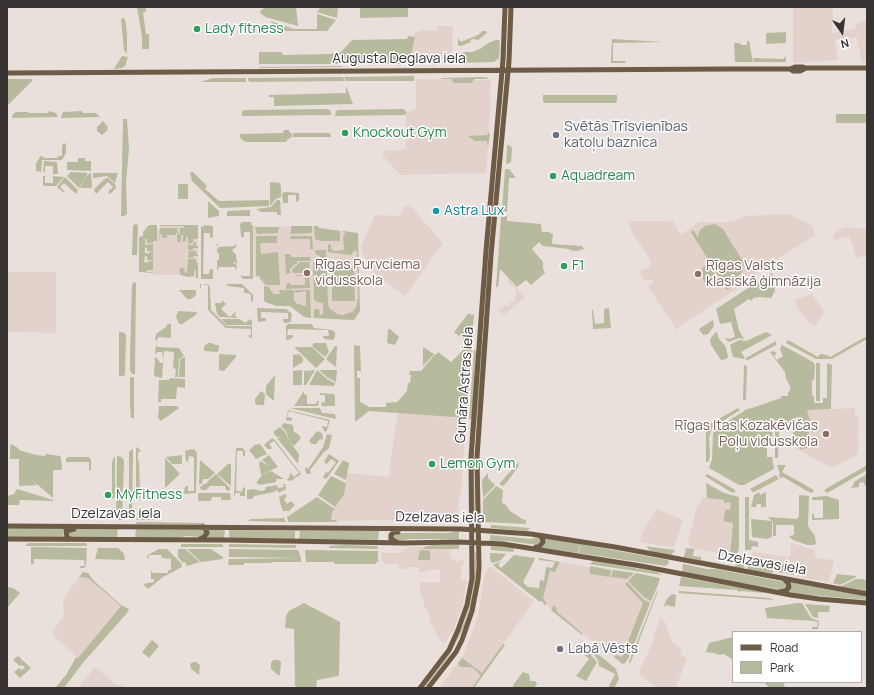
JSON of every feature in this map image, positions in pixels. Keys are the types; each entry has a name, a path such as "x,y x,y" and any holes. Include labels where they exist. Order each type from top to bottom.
{"main road":[{"path":"505,7 505,70"},
{"path":"505,70 511,7"},
{"name":"Augusta Deglava iela","path":"7,73 790,69 793,66 806,68 867,68"},
{"name":"Gunāra Astras iela","path":"428,688 456,652 468,625 475,601 478,580 477,457 498,107 505,70"},
{"name":"Gunāra Astras iela","path":"420,688 449,650 464,613 472,579 471,467 489,255 503,122 505,70"},
{"path":"498,107 501,108 501,119 503,122"},
{"name":"Dzelzavas iela","path":"7,526 478,530 538,535 621,548 867,594"},
{"path":"71,539 67,537 66,531 80,526"},
{"path":"195,541 206,535 206,530 202,527"},
{"path":"398,543 391,539 392,533 444,532 449,529"},
{"path":"531,548 539,547 543,542 542,537 538,535"},
{"name":"Dzelzavas iela","path":"7,539 510,544 641,566 819,599 867,603"},
{"path":"778,592 788,589 788,583 784,579"}],"shaded area":[{"path":"793,7 833,7 832,33 855,29 856,24 867,20 867,62 861,63 856,37 835,40 838,60 793,63"},
{"path":"437,26 453,26 452,57 443,58 441,60 420,59 420,54 411,54 415,33 422,30 437,31"},
{"path":"416,79 491,80 486,173 400,175 383,156 383,151 403,150 406,148 406,113 416,108"},
{"path":"404,207 411,207 443,243 405,296 368,269 361,246 375,215 399,216"},
{"name":"Rīgas Valsts klasiskā ģimnāzija","path":"789,214 812,226 815,235 759,271 756,276 676,329 649,288 649,284 653,284 653,280 644,280 639,272 650,266 651,261 632,232 628,223 631,221 673,221 681,235 698,222 733,222 745,216"},
{"path":"160,226 184,226 184,228 198,229 198,270 196,271 196,276 153,275 153,272 146,272 147,246 145,245 145,231 160,229"},
{"name":"Rīgas Purvciema vidusskola","path":"318,226 319,228 358,233 360,311 354,320 304,317 290,306 277,306 265,302 264,285 259,277 254,277 253,227"},
{"path":"848,227 867,229 867,255 856,258 850,236 834,240 833,234 840,229"},
{"path":"7,272 56,272 56,333 7,332"},
{"path":"508,278 525,297 504,315 499,311 504,306 509,306 510,302 515,302 516,290 507,281"},
{"path":"812,294 824,312 815,326 807,321 797,307 795,300"},
{"name":"Rīgas Itas Kozakēvičas Poļu vidusskola","path":"794,400 807,410 855,408 855,417 859,417 858,454 832,468 793,447"},
{"path":"398,412 466,418 461,494 457,522 381,520 330,521 331,512 344,495 347,473 389,477"},
{"path":"701,497 732,502 730,510 726,510 726,507 723,520 733,523 729,555 692,548 688,543 697,506 700,504"},
{"path":"657,509 683,520 674,548 640,542 643,531"},
{"path":"791,543 814,550 815,558 834,560 829,582 796,577 801,569 749,561 752,552 790,557"},
{"path":"407,547 424,547 424,549 451,549 451,559 455,559 455,561 464,560 464,564 461,567 461,580 467,580 462,607 453,631 443,644 430,621 427,608 424,608 424,599 421,598 420,589 420,582 440,582 440,570 426,570 426,572 419,572 419,567 406,567 405,569 399,569 399,564 385,564 381,559 381,553 401,553 401,550 407,549"},
{"path":"560,562 660,579 631,653 624,664 622,664 541,600 550,571 555,572"},
{"path":"489,567 491,567 534,601 472,688 439,688 463,656 478,616 484,577"},
{"path":"79,577 88,578 121,606 78,658 54,636 53,633 64,616 63,599"},
{"path":"660,618 665,622 672,642 682,649 680,654 687,659 676,687 658,688 640,675 639,672 654,639 653,638"},
{"path":"95,667 117,685 121,685 125,688 77,688"}],"green space":[{"path":"137,7 146,7 146,12 143,12 146,34 149,34 149,49 142,49 142,37"},
{"path":"266,7 296,7 298,26 267,18 260,13 261,10"},
{"path":"321,7 338,7 337,18 317,12"},
{"path":"360,7 408,7 408,17 360,18"},
{"path":"317,14 336,20 327,31 280,31 270,21 294,29 317,29"},
{"path":"121,19 125,19 127,33 127,54 124,50"},
{"path":"483,31 486,31 487,33 478,40 473,39 470,40 471,42 461,46 458,45 458,38 461,42 478,35"},
{"path":"786,32 786,43 766,44 766,33"},
{"path":"408,36 415,37 409,64 392,64 392,62 389,64 259,64 259,52 281,52 283,55 330,54 341,52 352,40 407,39"},
{"path":"612,39 664,42 613,43 613,61 625,61 626,63 611,63"},
{"path":"496,40 499,40 500,42 499,58 494,62 457,63 457,59 460,54 480,49"},
{"path":"747,41 749,41 753,62 735,62 734,43 747,45"},
{"path":"122,56 128,57 125,66 114,69"},
{"path":"786,56 786,62 754,62 753,58 783,59"},
{"path":"342,66 260,68 258,67"},
{"path":"414,76 414,81 346,81 344,77"},
{"path":"343,77 345,81 248,81 248,78"},
{"path":"213,78 246,78 246,82 200,82"},
{"path":"441,78 489,78 475,79 471,83 454,83 451,79 441,79"},
{"path":"7,79 33,80 7,106"},
{"path":"346,86 353,104 274,106 274,97 269,97 269,95 346,93"},
{"path":"543,95 617,95 617,100 616,103 544,103"},
{"path":"328,109 331,112 331,115 242,116 242,111 246,110"},
{"path":"403,109 407,112 405,115 335,116 336,111 339,110"},
{"path":"49,111 56,113 58,117 12,118 13,114 16,112 48,113"},
{"path":"82,111 83,113 96,113 100,117 61,118 63,112"},
{"path":"836,114 867,114 867,123 836,123"},
{"path":"123,119 127,119 129,149 126,182 127,214 121,216"},
{"path":"103,121 108,127 108,130 102,135 97,131 97,127"},
{"path":"284,130 289,130 290,133 292,133 292,137 286,142 246,142 240,137 240,134 283,133"},
{"path":"293,133 330,133 331,137 293,137"},
{"path":"490,133 488,148 487,141 475,141 468,136 487,135"},
{"path":"66,143 66,153 62,160 42,160 41,172 36,171 36,163 41,156 43,156 43,158 57,158 62,156 62,145"},
{"path":"507,145 511,146 512,149 511,162 506,164"},
{"path":"78,158 85,158 85,161 91,161 91,171 67,170 67,162 78,162"},
{"path":"44,161 57,162 58,174 53,174 53,166 45,166 45,172 43,172"},
{"path":"505,169 509,169 516,178 509,178 507,212 502,210"},
{"path":"71,172 88,173 79,188 67,176"},
{"path":"190,172 193,172 207,186 205,189 219,201 269,200 269,206 220,208 192,181"},
{"path":"90,173 92,188 80,188 85,178"},
{"path":"93,173 118,173 115,183 107,176 93,178"},
{"path":"43,176 45,176 45,183 53,183 53,176 64,177 56,186 44,186"},
{"path":"65,177 78,190 76,194 64,183 60,187 65,192 64,193 57,187"},
{"path":"106,178 115,184 116,188 110,194 108,192 113,187 108,182 96,194 94,189"},
{"path":"270,182 280,183 281,197 276,199 270,206"},
{"path":"178,184 188,184 188,199 178,199"},
{"path":"284,192 299,193 299,200 296,202 296,195 288,195 288,203 283,203 282,194"},
{"path":"277,200 280,200 281,215 277,215 277,212 261,212 256,209 271,207"},
{"path":"208,201 219,211 219,216 208,218"},
{"path":"250,210 250,216 227,216 227,211"},
{"path":"507,216 507,221 541,224 542,232 550,232 553,234 552,244 582,246 584,249 577,251 543,246 539,242 532,249 543,262 543,269 545,273 531,285 526,280 517,287 500,269 498,287 496,287 501,217"},
{"path":"242,222 253,222 251,225 253,225 253,279 243,279 241,277 250,276 250,232 244,232 244,237 241,237 240,224"},
{"path":"137,224 138,228 137,255 132,255 133,226"},
{"path":"715,224 723,229 744,263 742,272 738,277 730,280 724,279 730,288 727,290 691,232 693,230 698,237 700,230 705,226"},
{"path":"149,225 157,225 157,241 147,243 147,239 145,239 145,245 153,244 153,251 147,251 147,248 145,247 145,253 149,254 149,252 153,252 153,260 147,260 147,256 145,256 144,262 149,263 149,261 153,261 153,270 147,270 146,272 153,273 139,272 139,237 143,236 143,232"},
{"path":"160,225 198,225 198,239 193,239 193,243 188,244 188,237 186,237 186,241 183,242 183,235 181,235 181,242 177,242 177,234 180,234 180,228 184,228 184,226 160,226 160,228 177,228 179,233 176,233 175,235 167,235 167,238 162,238 162,235 160,234 159,241"},
{"path":"204,225 213,226 213,237 210,238 210,233 204,233 203,274 209,274 210,269 213,269 213,279 201,279 201,226 203,227"},
{"path":"291,226 312,226 312,233 291,234"},
{"path":"314,226 340,231 340,241 320,241 315,239"},
{"path":"255,227 279,227 278,233 257,234"},
{"path":"343,231 358,233 360,311 354,320 314,318 314,309 319,309 320,315 323,314 323,303 314,300 313,263 321,260 320,256 316,254 315,250 326,250 329,308 337,314 343,315 352,312 356,307 358,297 357,251 354,251 351,255 328,252 328,245 331,244 331,249 334,251 344,250 343,236 346,233"},
{"path":"256,236 277,236 277,243 260,244 261,254 278,252 280,285 266,285 260,276 256,276"},
{"path":"291,236 312,236 313,249 310,249 310,239 290,239"},
{"path":"194,242 196,242 196,246 198,246 198,248 193,248 193,250 188,250 188,245 194,244"},
{"path":"235,243 236,244 236,247 232,250 236,255 237,264 234,262 233,263 237,265 236,271 235,267 219,267 217,271 217,266 219,265 217,265 217,260 219,260 219,254 217,252 217,248 220,249 218,247 235,246"},
{"path":"189,251 196,251 196,254 198,254 198,256 193,256 193,258 188,258"},
{"path":"285,254 290,254 291,257 310,257 311,261 297,261 297,264 290,268 290,273 286,274"},
{"path":"188,259 196,259 196,263 198,263 198,279 196,278 196,270 194,271 194,276 188,277 181,275 179,270 181,268 184,268 185,273 187,272"},
{"path":"300,262 309,262 309,273 293,273 292,270"},
{"path":"707,265 719,280 717,284 716,282 704,282 702,269"},
{"path":"332,266 354,266 355,301 332,301"},
{"path":"771,273 773,275 775,291 771,298 753,298 752,301 749,299 734,309 739,330 744,339 739,338 729,342 725,339 735,337 731,322 720,324 716,309"},
{"path":"296,275 309,275 310,288 286,289 287,283 290,283 290,285 305,285 305,276"},
{"path":"136,282 135,374 132,374 130,371 130,355 132,285"},
{"path":"201,284 208,284 210,287 211,310 227,326 252,326 252,337 249,338 249,335 251,335 251,329 226,328 208,310 208,285"},
{"path":"227,284 242,284 253,295 253,301 251,302 251,295 249,293 244,293 244,288 227,286"},
{"path":"264,286 269,287 273,294 280,294 279,290 294,290 294,300 297,304 306,306 306,291 295,293 295,290 310,290 311,318 304,317 290,306 277,306 265,302"},
{"path":"179,290 196,290 196,295 191,299 187,299"},
{"path":"222,300 226,304 221,309 230,317 235,312 237,318 220,317 217,314 215,303 222,303"},
{"path":"257,308 286,309 292,314 291,322 284,323 283,320 288,319 288,313 261,312 261,318 266,318 266,321 258,322"},
{"path":"608,308 611,328 593,329 592,310 595,324 604,323 604,309"},
{"path":"178,311 196,312 197,314 182,324 179,324 176,317"},
{"path":"468,314 474,315 471,345 454,332"},
{"path":"221,319 240,319 245,323 250,319 252,321 252,325 227,325"},
{"path":"713,320 714,326 708,334 703,335 699,329"},
{"path":"167,324 171,324 171,338 158,337 157,341 155,339 156,334 167,326"},
{"path":"288,324 312,324 314,328 332,330 335,332 335,337 333,340 324,339 323,336 329,336 328,330 288,329 287,335 293,335 293,337 286,340 286,326"},
{"path":"388,329 399,337 395,345 387,343"},
{"path":"119,332 123,332 126,335 124,376 119,376"},
{"path":"716,332 719,339 726,347 728,357 726,359 721,360 711,345 710,339"},
{"path":"766,332 772,335 741,352 745,358 744,359 733,357 730,345 739,340 746,341"},
{"path":"867,336 867,339 832,359 816,359 786,343 788,340 818,357 820,354 830,357"},
{"path":"776,341 776,345 746,360 746,358"},
{"path":"482,342 484,342 474,449 474,521 473,449"},
{"path":"208,343 219,345 218,352 204,351 204,346"},
{"path":"314,343 326,343 329,352 325,357 312,346"},
{"path":"156,345 157,347 179,348 184,356 179,359 178,377 175,377 176,369 173,368 174,352 164,351 162,378 154,376 155,357 160,363 163,363 162,352 157,352 157,354 155,354"},
{"path":"354,345 360,346 361,371 357,371 357,378 360,378 360,402 369,407 386,407 386,403 397,402 407,391 408,383 410,383 410,371 421,371 438,352 451,362 466,347 472,349 466,418 369,411 355,422"},
{"path":"782,345 813,362 815,365 814,380 812,380 812,395 814,396 814,403 823,403 823,398 827,398 827,363 832,365 831,409 807,410 810,421 808,448 801,449 794,446 793,426 780,427 780,421 773,421 772,442 767,443 767,457 772,457 774,469 744,485 739,485 709,468 712,459 713,433 716,429 747,409 781,398 781,396 788,396 790,386 786,379 785,372 770,352 773,351 777,353 774,356 777,360 783,356 780,349"},
{"path":"335,346 337,346 336,367 326,359"},
{"path":"294,347 312,347 325,359 316,368"},
{"path":"423,347 434,354 423,366"},
{"path":"474,349 477,353 472,418 469,420"},
{"path":"219,354 236,355 224,371 219,370"},
{"path":"299,354 303,358 303,362 293,368 293,355"},
{"path":"185,357 185,377 179,377 180,359"},
{"path":"816,363 820,363 820,401 816,401"},
{"path":"744,365 747,366 746,400 743,400"},
{"path":"302,370 302,385 293,385 293,371"},
{"path":"315,370 306,385 304,385 304,371"},
{"path":"317,370 327,379 335,383 334,386 309,385"},
{"path":"319,370 337,370 336,382 328,378"},
{"path":"275,375 274,401 266,394 266,386"},
{"path":"131,377 134,377 134,418 131,418 130,405"},
{"path":"170,378 185,379 185,388 177,387 176,399 161,399 161,402 158,402 159,380 169,380"},
{"path":"261,391 265,394 264,405 257,405 255,403 255,399"},
{"path":"304,391 304,394 307,395 307,404 316,404 317,401 319,401 318,406 294,406"},
{"path":"320,393 334,394 335,406 322,406 321,403 325,402 325,395 320,395"},
{"path":"159,406 176,406 179,408 161,421 158,418"},
{"path":"290,408 320,408 322,413 335,414 336,418 335,419"},
{"path":"738,408 740,410 713,427 709,438 710,457 708,462 706,462 706,428 709,428 705,425 704,421 708,425"},
{"path":"288,410 330,420 326,432 322,426 327,427 328,421 289,411 287,417 292,418 292,420 286,420"},
{"path":"284,423 293,425 294,432 301,438 294,446 289,441 286,431 281,426"},
{"path":"280,427 285,432 289,441 299,454 298,464 277,438 283,437 277,437 274,434 274,431"},
{"path":"779,427 778,458 775,458 775,428"},
{"path":"317,431 322,433 322,440 320,439 316,444 312,444 309,441"},
{"path":"327,434 332,435 329,448 310,470 311,474 307,474 305,471 306,467 308,469 323,447"},
{"path":"272,438 301,474 291,481 287,479 291,473 294,477 299,473 274,441 269,444 272,448 271,449 268,449 264,445"},
{"path":"11,444 19,450 36,455 45,456 46,454 60,456 62,470 53,470 53,498 31,479 37,485 19,486 19,459 10,459"},
{"path":"258,444 261,445 267,454 256,459 249,450"},
{"path":"136,447 141,450 138,453 140,491 138,492 141,495 138,501 136,499"},
{"path":"236,448 243,448 245,451 245,456 243,456 243,451 237,451 236,491 242,492 243,487 245,488 245,496 240,496 240,493 235,493 234,496"},
{"path":"132,449 132,518 129,519 129,452"},
{"path":"194,449 197,453 196,493 183,494 185,487 187,486 188,491 194,491 194,457 189,456 188,462 186,461 185,451"},
{"path":"329,454 339,461 325,479 323,477 326,472 328,473 336,462 331,459 327,464 325,463 324,461"},
{"path":"182,455 182,464 172,464 166,457"},
{"path":"269,455 278,467 261,475 259,463 261,461 270,467 262,460"},
{"path":"117,456 122,457 124,461 122,520 119,520 116,517"},
{"path":"89,457 91,460 91,470 86,471 89,470 89,462 66,462 66,458"},
{"path":"114,457 115,497 112,499 112,462"},
{"path":"165,458 180,474 165,488"},
{"path":"200,460 215,473 208,479 203,479 202,483 199,485"},
{"path":"343,460 349,463 346,480 334,474"},
{"path":"519,462 518,467 507,482 503,486 499,484"},
{"path":"228,464 231,464 231,486 217,474"},
{"path":"777,465 786,465 782,472 814,490 812,493 783,477 780,478"},
{"path":"867,465 867,470 827,493 824,490"},
{"path":"271,471 284,479 276,479 276,482 260,485 256,483 262,475"},
{"path":"488,473 488,478 495,485 483,498 482,480"},
{"path":"216,474 230,488 230,491 226,490 225,486 210,486 206,490 201,490 200,487 207,483"},
{"path":"707,474 736,491 733,493 731,492 705,476"},
{"path":"867,474 867,488 863,482 859,483 859,487 850,488 853,486 854,482"},
{"path":"776,475 779,479 754,492 750,489"},
{"path":"331,476 346,483 344,495 335,507 318,495"},
{"path":"706,483 724,493 739,497 739,549 737,554 730,553 733,523 723,521 726,507 726,510 730,510 731,503 724,503 724,500 707,498"},
{"path":"283,484 285,484 286,489 279,493 277,490 254,496 252,499 247,499 247,490 253,489 261,491 265,490 266,487 277,485 278,488 284,487"},
{"path":"496,486 503,490 502,503 505,504 510,511 526,520 526,524 483,521 483,500"},
{"path":"17,489 53,501 20,500 19,505 7,505 7,496 14,494"},
{"path":"759,492 760,495 766,492 766,507 761,507 761,504 757,504 756,507 751,507 754,495"},
{"path":"198,493 230,493 231,500 221,500 221,497 212,497 211,501 198,501"},
{"path":"285,494 287,496 284,499 287,504 291,501 295,505 289,511 283,511 281,506 279,497"},
{"path":"799,495 809,496 808,526 815,536 816,544 807,545 793,540 789,536 794,535 794,525 776,525 776,536 773,536 773,522 768,517 797,519 799,516"},
{"path":"827,496 839,500 839,519 812,520 812,514 814,514 814,518 823,518 823,500 812,500 812,498"},
{"path":"317,497 335,509 332,512 331,520 336,520 337,522 288,522 287,517"},
{"path":"745,497 749,497 749,540 758,542 758,547 752,546 751,550 745,550"},
{"path":"145,508 153,515 153,520 136,520 139,514"},
{"path":"284,518 286,522 248,521 251,519"},
{"path":"751,519 772,521 772,537 767,539 752,537"},
{"path":"137,522 206,523 202,525 136,524"},
{"path":"491,525 530,528 527,531 491,528"},
{"path":"7,528 69,528 63,531 64,538 7,537"},
{"path":"118,528 117,538 71,537 67,532 70,530"},
{"path":"136,529 203,530 205,532 201,537 186,536 178,538 135,538"},
{"path":"208,529 225,529 224,539 207,538 209,534"},
{"path":"229,530 295,531 295,539 229,538"},
{"path":"300,531 379,531 378,540 299,539"},
{"path":"459,531 459,539 410,539 396,541 393,537 397,533 448,533"},
{"path":"490,535 531,539 537,537 541,539 541,541 538,545 508,541 490,541"},
{"path":"544,538 580,544 578,553 542,548 545,542"},
{"path":"28,543 86,543 87,546 25,546"},
{"path":"181,544 222,544 224,547 181,547"},
{"path":"229,544 296,545 296,548 229,547"},
{"path":"580,544 668,560 669,563 665,566 579,553"},
{"path":"433,545 459,545 459,549 423,549 424,547"},
{"path":"329,546 377,546 378,549 329,548"},
{"path":"491,546 509,546 514,549 513,552 491,550"},
{"path":"647,546 675,550 671,555 663,555 649,550"},
{"path":"31,547 87,548 86,566 84,568 80,568 80,566 85,566 84,560 34,559 34,564 31,564"},
{"path":"98,548 118,548 124,554 125,560 95,559"},
{"path":"686,548 694,549 693,556 701,557 701,560 735,567 736,563 743,564 745,567 742,569 684,557"},
{"path":"159,549 167,549 181,563 182,567 163,577 148,589 143,584 154,582 154,579 151,579 151,570 153,573 168,573 168,570 171,570 171,559 162,558 161,555 149,555 149,558 147,558 148,555"},
{"path":"178,549 185,549 200,562 187,566 185,562 183,563 178,557"},
{"path":"187,549 211,549 223,557 223,559 201,562"},
{"path":"229,549 298,550 301,558 301,562 244,563 244,565 228,565 229,559 300,558 229,557"},
{"path":"305,550 378,551 378,562 376,562 376,564 335,564 334,562 306,562"},
{"path":"420,550 430,551 430,560 418,560"},
{"path":"475,552 475,586 465,625 449,656 423,688 448,656 465,621 474,585"},
{"path":"490,553 511,554 506,554 501,560 492,563 490,560"},
{"path":"514,555 535,558 523,582 528,587 539,588 540,580 544,581 546,567 552,568 555,562 539,560 539,558 560,562 555,572 550,571 543,598 547,603 545,605 493,565 501,561 498,565 501,568"},
{"path":"750,559 773,563 773,573 747,570"},
{"path":"594,561 657,572 662,575 589,564"},
{"path":"776,563 801,567 793,575 776,571"},
{"path":"683,564 784,582 787,586 784,590 682,573"},
{"path":"590,566 611,570 610,577 590,574"},
{"path":"613,570 634,573 627,579 611,577"},
{"path":"83,572 88,573 93,580 121,605 129,609 82,664 64,688 55,688 66,675 76,657 78,658 121,606 88,578 79,577"},
{"path":"636,573 660,578 651,601 644,597 628,581"},
{"path":"837,574 856,577 840,585 833,583"},
{"path":"681,577 764,592 764,593 679,586"},
{"path":"856,579 867,581 867,592 839,587"},
{"path":"627,582 643,599 650,603 628,659 623,664 614,657 616,655 622,657 643,603 625,584"},
{"path":"790,582 867,596 867,600 788,592"},
{"path":"7,587 13,588 20,593 7,608"},
{"path":"658,591 630,664 629,662"},
{"path":"679,591 769,598 774,600 678,593"},
{"path":"672,594 676,595 675,607 666,605 664,607 666,600"},
{"path":"304,603 340,622 339,676 317,680 316,688 299,688 295,686 294,629 285,628 286,616 289,611"},
{"path":"802,603 811,618 819,621 818,629 812,629 812,627 817,627 818,622 814,621 767,618 765,608"},
{"path":"805,604 830,606 829,612 818,612 818,617 820,618 813,617"},
{"path":"554,605 557,609 556,611 583,634 582,635 551,610"},
{"path":"577,637 616,669 619,679 614,688 608,688 615,674 599,666 598,660 588,647"},
{"path":"732,637 732,659 724,654 719,655 706,652 709,643"},
{"path":"152,640 159,646 149,658 142,652"},
{"path":"503,644 505,645 474,688 472,688 481,675 477,672 477,670 475,671 475,669 471,667 460,667 458,663 462,658 482,673"},
{"path":"584,647 597,662 586,681 576,676 589,659 580,651"},
{"path":"18,656 31,668 20,678 14,672 19,668 22,670 25,667 22,665 20,666 13,660"},
{"path":"273,660 278,660 281,662 280,675 271,669 271,663"},
{"path":"193,662 200,665 199,675 191,669 190,664"},
{"path":"523,672 529,674 530,681 535,681 537,684 534,688 513,688 513,685"},
{"path":"765,683 784,683 784,686 788,688 769,688"}],"place":[{"name":"Lady fitness","path":"197,29"},
{"name":"Knockout Gym","path":"345,133"},
{"name":"Svētās Trīsvienības katoļu baznīca","path":"556,135"},
{"name":"Aquadream","path":"553,176"},
{"name":"Astra Lux","path":"436,211"},
{"name":"F1","path":"564,266"},
{"name":"Rīgas Purvciema vidusskola","path":"307,273"},
{"name":"Rīgas Valsts klasiskā ģimnāzija","path":"698,274"},
{"name":"Rīgas Itas Kozakēvičas Poļu vidusskola","path":"826,434"},
{"name":"Lemon Gym","path":"432,464"},
{"name":"MyFitness","path":"108,495"},
{"name":"Labā Vēsts","path":"560,649"}]}
